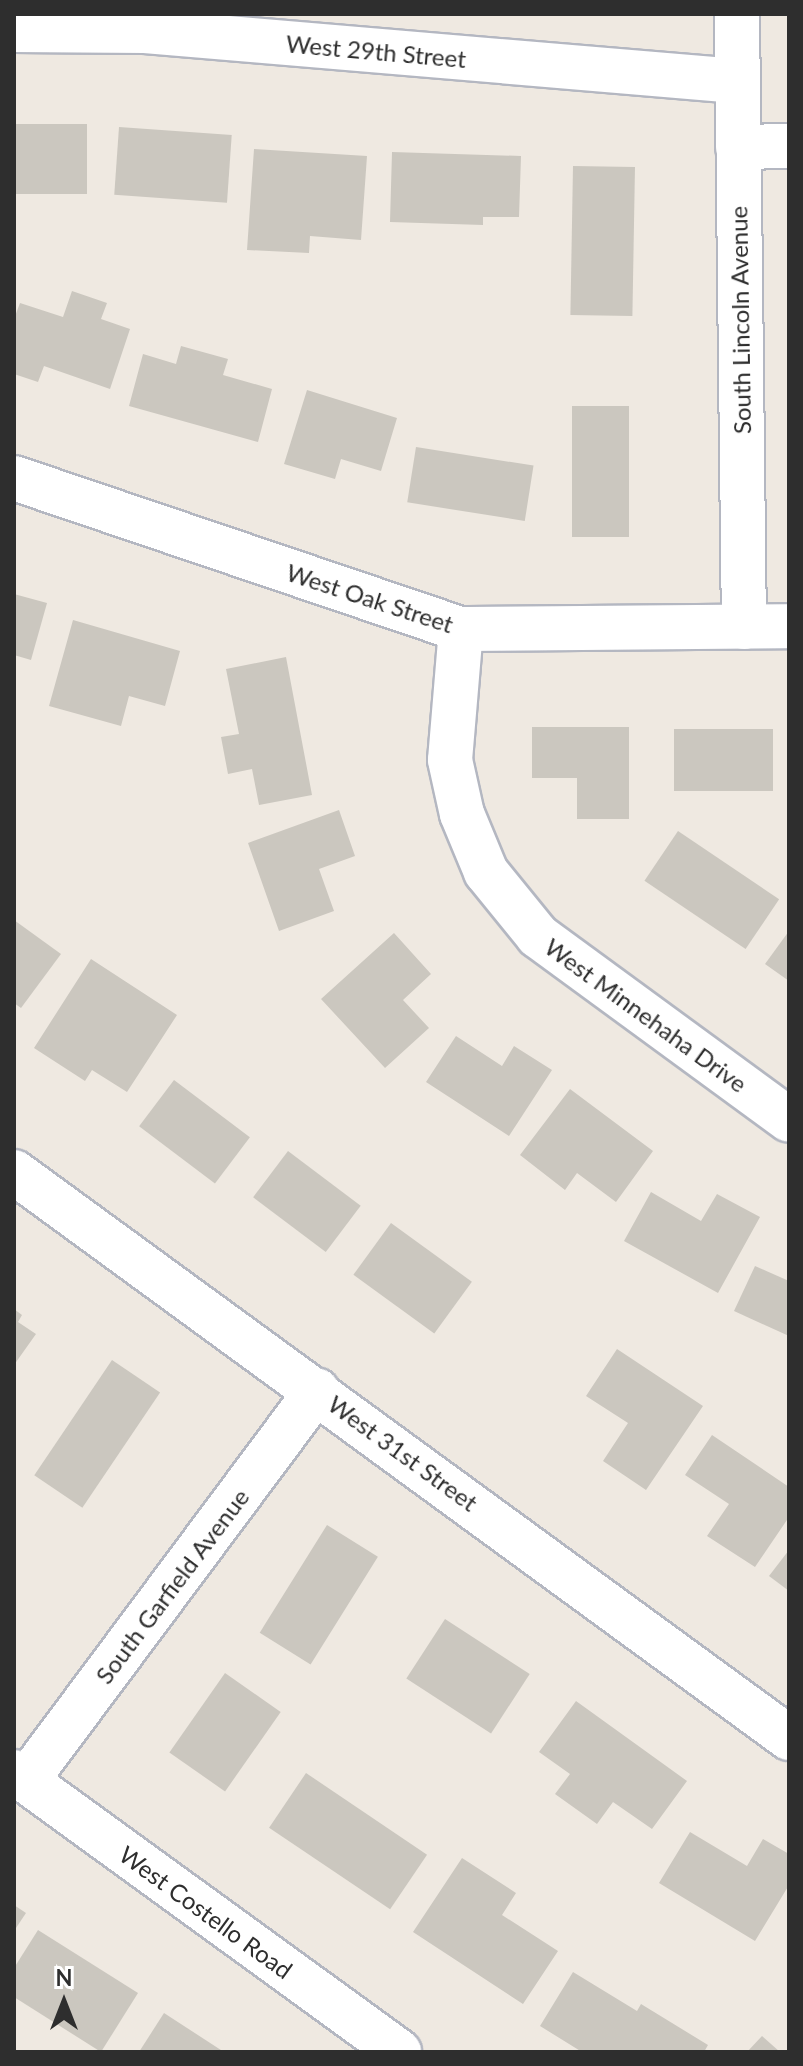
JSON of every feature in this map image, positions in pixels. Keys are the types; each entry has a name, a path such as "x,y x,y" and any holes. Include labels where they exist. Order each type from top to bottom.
{"street":[{"name":"South Lincoln Avenue","path":"737,14 744,627"},
{"name":"West 29th Street","path":"14,30 145,31 737,81"},
{"path":"738,147 789,146"},
{"name":"West Oak Street","path":"14,478 461,629 789,626"},
{"name":"West Minnehaha Drive","path":"461,629 450,760 462,814 486,872 538,936 789,1120"},
{"name":"West 31st Street","path":"14,1172 789,1738"},
{"name":"South Garfield Avenue","path":"20,1777 317,1391"},
{"name":"West Costello Road","path":"20,1777 387,2049"}],"building":[{"path":"14,124 87,124 87,194 14,194"},
{"path":"119,127 232,135 227,203 114,195"},
{"path":"254,149 367,156 361,240 310,236 309,253 247,250"},
{"path":"392,152 521,156 519,217 483,217 483,225 390,222"},
{"path":"573,166 635,167 632,316 570,315"},
{"path":"72,291 107,303 101,319 130,329 110,389 44,366 38,382 14,374 14,319 20,303 63,317"},
{"path":"181,346 228,359 223,375 272,389 258,442 129,406 143,354 176,364"},
{"path":"307,390 397,418 381,471 341,459 335,479 284,464"},
{"path":"572,406 629,406 629,537 572,537"},
{"path":"416,447 534,466 525,521 407,502"},
{"path":"14,594 47,603 31,660 14,655"},
{"path":"73,620 180,651 165,706 129,696 121,726 49,706"},
{"path":"286,657 312,795 259,805 252,769 228,774 221,737 239,734 226,669"},
{"path":"532,727 629,727 629,819 577,819 577,778 532,778"},
{"path":"674,729 773,729 773,791 674,791"},
{"path":"339,810 355,856 319,869 334,911 279,931 248,843"},
{"path":"678,831 779,899 746,949 644,881"},
{"path":"14,920 61,954 21,1008 14,1003"},
{"path":"789,931 789,981 765,964"},
{"path":"394,933 431,974 403,1000 429,1028 385,1068 321,999"},
{"path":"91,959 177,1015 127,1092 92,1070 85,1081 34,1048"},
{"path":"456,1036 502,1066 514,1046 552,1070 509,1136 426,1082"},
{"path":"174,1080 250,1137 215,1183 139,1126"},
{"path":"570,1089 653,1151 616,1202 577,1173 565,1190 520,1155"},
{"path":"288,1151 361,1206 326,1252 253,1197"},
{"path":"651,1192 701,1221 717,1194 760,1217 718,1293 624,1241"},
{"path":"391,1223 472,1282 434,1334 353,1275"},
{"path":"755,1266 789,1281 789,1336 734,1311"},
{"path":"14,1309 22,1315 18,1322 36,1334 14,1365"},
{"path":"617,1349 703,1406 646,1490 603,1461 628,1423 586,1396"},
{"path":"112,1360 160,1392 82,1508 34,1475"},
{"path":"712,1435 789,1487 789,1517 755,1567 707,1536 729,1504 685,1475"},
{"path":"327,1525 378,1557 311,1664 260,1633"},
{"path":"789,1550 789,1591 769,1576"},
{"path":"445,1619 530,1674 491,1734 406,1679"},
{"path":"225,1673 281,1712 225,1791 169,1752"},
{"path":"576,1701 687,1781 652,1829 613,1802 597,1824 555,1794 570,1774 539,1752"},
{"path":"306,1773 427,1855 390,1909 269,1828"},
{"path":"690,1832 747,1866 763,1839 789,1854 789,1885 755,1941 659,1883"},
{"path":"462,1858 516,1893 502,1915 558,1951 523,2004 413,1932"},
{"path":"14,1905 26,1913 14,1931"},
{"path":"38,1930 138,1993 101,2052 14,1997 14,1968"},
{"path":"573,1972 637,2011 641,2004 708,2045 704,2052 582,2052 540,2026"},
{"path":"164,2013 224,2052 139,2052"},
{"path":"762,2036 780,2052 747,2052"}]}
